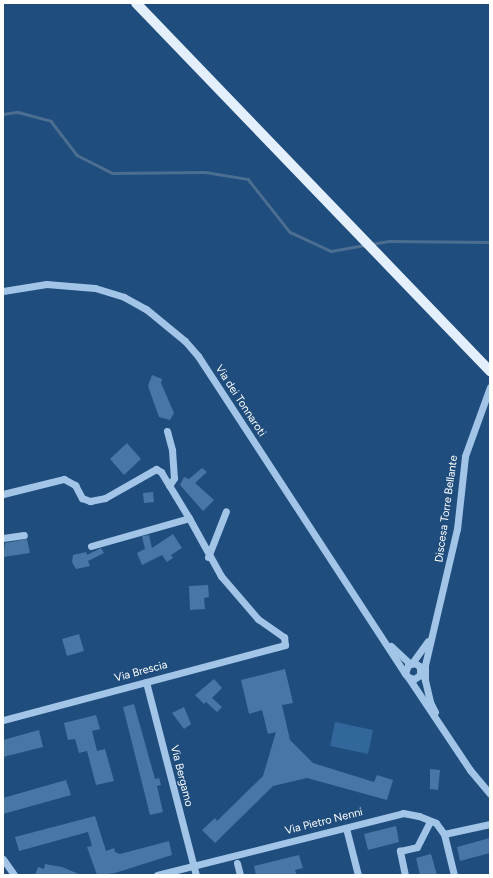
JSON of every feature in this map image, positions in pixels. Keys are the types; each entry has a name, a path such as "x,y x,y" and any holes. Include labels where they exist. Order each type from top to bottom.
{"main road":[{"path":"136,3 490,371"}],"street":[{"name":"Via dei Tonnaroti","path":"3,291 46,284 95,288 135,302 170,328 198,356 385,640"},
{"name":"Discesa Torre Bellante","path":"422,672 451,561 465,456 490,387"},
{"path":"167,431 172,450 174,478 169,486"},
{"path":"3,494 64,479 75,485 82,498 90,501 105,498 156,469 169,486 189,518 208,557"},
{"path":"208,557 226,511"},
{"path":"91,546 189,518"},
{"path":"3,538 24,535"},
{"name":"Via Brescia","path":"3,720 285,645 284,637 258,619 221,576 208,557"},
{"path":"407,676 405,669 432,636"},
{"path":"385,640 422,672 430,702 444,732"},
{"path":"385,640 444,732 490,794"},
{"path":"407,676 414,679 422,672"},
{"name":"Via Bergamo","path":"146,682 196,875"},
{"name":"Via Pietro Nenni","path":"157,875 403,813 436,824 444,834"},
{"path":"405,875 400,851 417,847 430,821"},
{"path":"454,875 444,834 490,824"},
{"path":"346,828 358,875"},
{"path":"3,859 14,875"},
{"path":"237,863 240,875"}],"shaded area":[{"path":"335,722 373,730 368,754 330,746"}],"building":[{"path":"152,375 162,379 161,383 174,413 170,420 159,417 148,386"},
{"path":"127,443 141,459 124,475 110,459"},
{"path":"202,468 207,472 195,483 214,500 203,511 180,485 184,477 189,479"},
{"path":"153,492 154,502 144,503 143,493"},
{"path":"173,534 182,548 171,555 173,558 167,562 162,555 142,565 137,553 145,549 142,536 149,535 152,548"},
{"path":"27,539 30,553 3,557 5,543"},
{"path":"101,548 104,553 88,561 90,566 76,569 72,562 73,555 86,552 87,555"},
{"path":"208,585 209,597 204,598 205,609 190,610 189,586"},
{"path":"79,634 84,651 67,656 62,639"},
{"path":"285,669 293,703 282,705 290,740 313,763 374,782 377,775 393,780 387,800 307,778 273,786 215,843 202,830 215,818 217,821 263,776 276,732 268,734 262,710 249,714 241,680"},
{"path":"214,679 222,688 212,698 222,707 217,712 206,702 204,704 195,695"},
{"path":"134,704 155,779 159,778 161,785 157,786 163,812 150,815 123,707"},
{"path":"184,707 191,724 184,729 172,713"},
{"path":"96,715 100,729 92,731 97,751 105,749 114,781 96,785 87,751 79,753 75,739 68,740 64,723"},
{"path":"39,730 43,747 3,757 3,740"},
{"path":"430,769 440,770 438,790 430,789"},
{"path":"66,780 71,795 3,814 3,798"},
{"path":"95,816 106,851 114,848 115,852 120,854 169,841 172,855 115,873 97,875 87,847 92,846 88,832 19,851 15,837"},
{"path":"396,826 399,842 368,850 364,834"},
{"path":"490,838 490,853 460,861 457,847"},
{"path":"431,854 437,875 420,875 416,858"},
{"path":"299,855 303,868 295,870 297,875 256,875 254,866"},
{"path":"45,864 62,867 81,875 35,875 38,867 44,869"}],"waterway":[{"path":"3,114 18,112 51,121 77,155 112,173 205,172 248,179 290,232 331,251 364,245"},
{"path":"371,244 389,241 490,242"}]}
